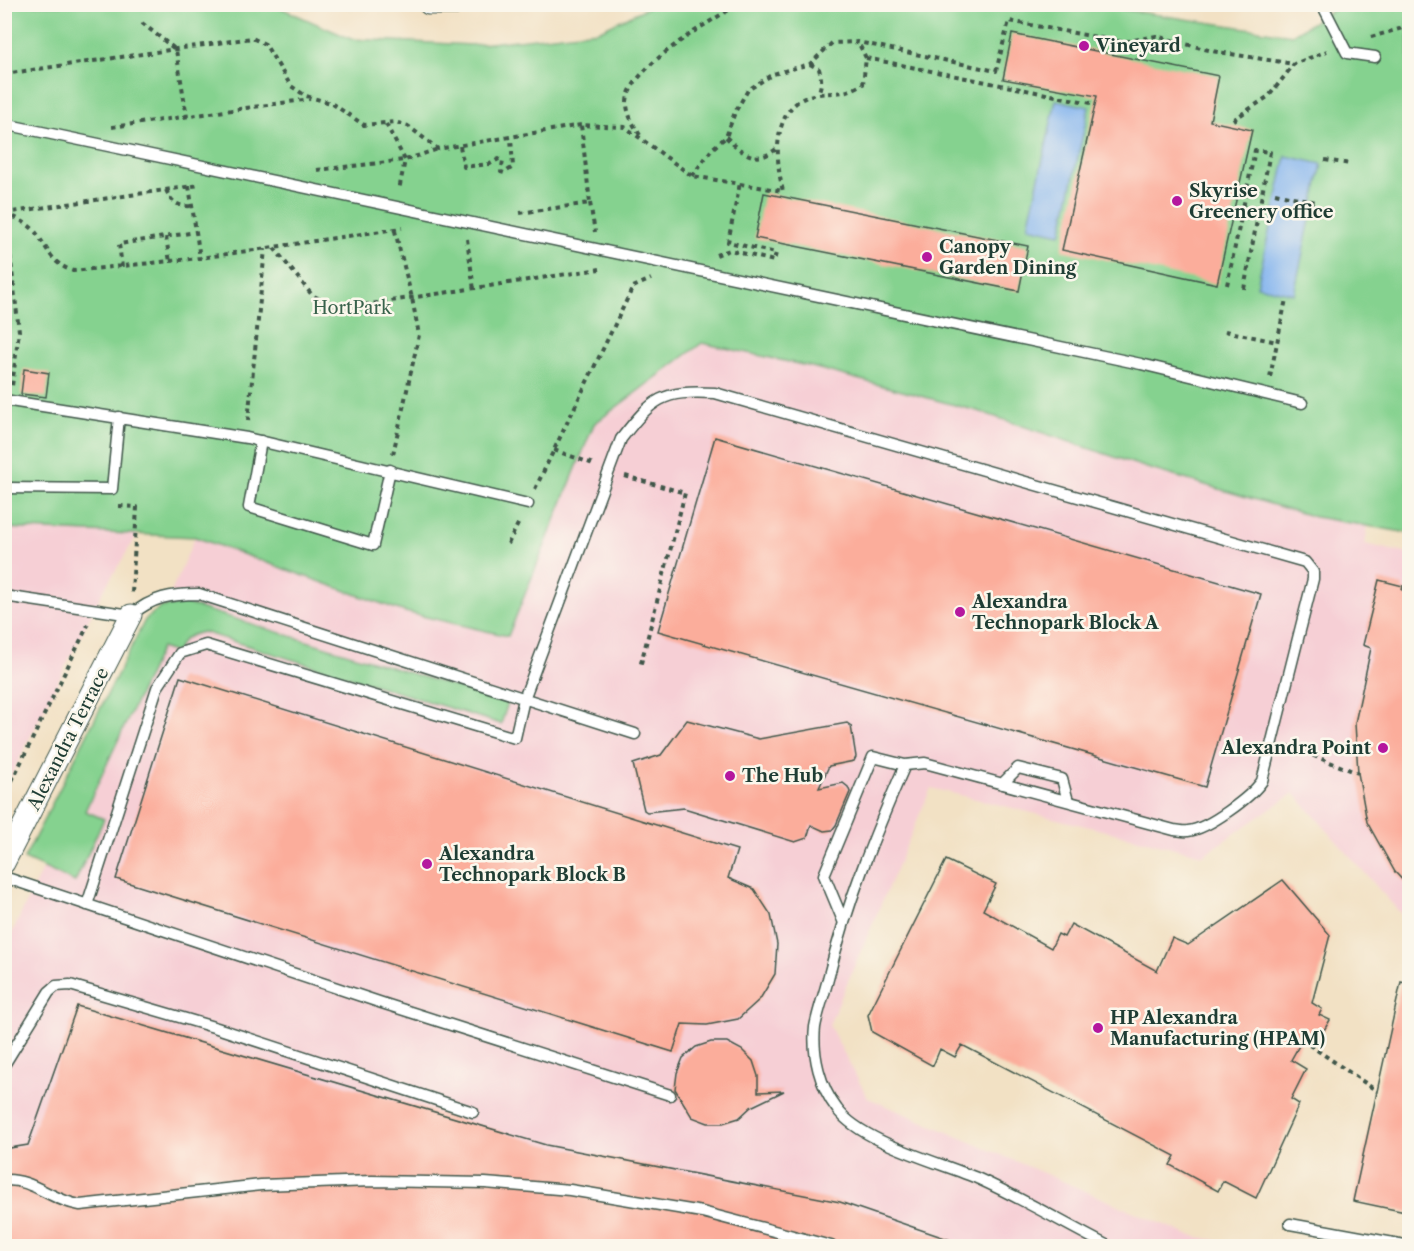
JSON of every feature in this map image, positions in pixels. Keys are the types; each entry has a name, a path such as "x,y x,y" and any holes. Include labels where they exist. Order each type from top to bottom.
{"street":[{"path":"429,4 455,4"},
{"name":"Alexandra Terrace","path":"4,863 131,615"}],"lane":[{"path":"1322,4 1347,53 1375,57"},
{"path":"4,124 1214,380 1302,403"},
{"path":"87,905 157,688 180,653 206,645 515,738 524,699 621,439 641,413 662,396 687,392 715,393 1305,562 1314,572 1262,781 1253,793 1203,826 1188,831 1174,830 925,763 904,765 873,756 824,875 844,923"},
{"path":"7,401 247,438 528,504"},
{"path":"4,488 112,489 119,417"},
{"path":"261,441 249,507 373,545 390,470"},
{"path":"4,596 131,615 148,601 171,594 199,594 635,734"},
{"path":"904,765 859,873 815,1028 816,1064 822,1082 837,1110 862,1129 901,1149 979,1179 1108,1246"},
{"path":"1002,784 1017,768 1040,773 1062,779 1068,801"},
{"path":"4,877 670,1095"},
{"path":"4,1065 49,992 56,986 70,985 217,1028 473,1112"},
{"path":"4,1180 23,1181 58,1201 80,1205 261,1185 372,1181 485,1183 570,1190 702,1212 831,1246"},
{"path":"1290,1224 1410,1246"}],"path":[{"path":"643,139 633,123 627,104 632,88 649,66 709,22 739,4"},
{"path":"692,176 713,148 726,137 735,112 748,90 773,74 810,64 832,42 858,42 996,71 1009,21 1123,42 1156,36 1212,51 1294,64 1269,96 1233,120"},
{"path":"142,23 176,50 187,117"},
{"path":"4,74 252,38 265,44 291,86 314,99 331,103 364,125 395,122 408,126 438,148 581,125 625,127 692,176 783,190 777,148 784,118 793,106 818,94 835,95 850,91 862,84 866,58 858,42"},
{"path":"1110,39 1111,45"},
{"path":"866,58 1091,103"},
{"path":"810,64 819,69 821,76 822,84 818,94"},
{"path":"110,127 314,99"},
{"path":"386,124 405,160 394,229 412,298 418,335 390,470"},
{"path":"510,214 590,203 581,125"},
{"path":"726,137 747,156 758,158 769,155 777,148"},
{"path":"460,146 464,167 490,164 499,159 503,161 501,172 504,173 513,167 511,138"},
{"path":"1227,285 1256,150 1270,152 1244,289"},
{"path":"1325,160 1350,164"},
{"path":"704,271 708,257 730,250 774,261 776,253 728,242 740,183"},
{"path":"189,186 200,258"},
{"path":"166,190 171,202 179,206 192,206"},
{"path":"1275,193 1316,202"},
{"path":"5,212 24,222 36,232 51,259 62,267 89,271 274,248 405,228"},
{"path":"5,212 19,331 7,401"},
{"path":"464,221 474,290"},
{"path":"122,267 119,244 196,232"},
{"path":"166,237 170,262"},
{"path":"274,248 312,295 338,309 474,290 611,267"},
{"path":"247,438 265,249"},
{"path":"508,544 633,287 682,267"},
{"path":"1267,393 1286,299"},
{"path":"1225,332 1277,342"},
{"path":"554,450 609,471 685,493 640,667"},
{"path":"117,506 137,507 131,615"},
{"path":"4,797 95,611"},
{"path":"1273,740 1358,773"},
{"path":"1302,1040 1377,1091"}],"shaded area":[{"path":"702,342 812,367 981,412 1147,468 1315,517 1368,526 1365,544 1409,554 1409,923 1294,793 1203,855 931,788 829,1025 868,1098 1188,1235 1246,1246 5,1246 4,950 158,623 195,537 405,612 580,459 594,424"},
{"path":"5,528 139,532 103,591 5,788"}],"green space":[{"name":"HortPark","path":"655,4 1092,5 1292,35 1341,5 1409,5 1409,533 1315,517 1147,468 981,412 812,367 702,343 594,424 508,636 405,612 195,537 5,528 5,5 274,5 351,39 472,45 598,31"},
{"path":"187,604 508,703 501,724 203,632 198,633 183,641 176,653 161,648 85,811 104,819 75,882 24,859 145,620 161,607"}],"water":[{"path":"1056,100 1089,107 1061,234 1028,227"},
{"path":"1286,156 1322,164 1294,294 1257,286"}],"building":[{"path":"1012,34 1219,76 1210,121 1252,130 1217,284 1062,250 1097,96 1003,79"},
{"path":"764,193 1028,246 1019,291 755,238"},
{"path":"24,369 49,373 46,397 21,394"},
{"name":"Alexandra Technopark Block A","path":"715,437 1261,594 1205,787 658,631"},
{"name":"Alexandra Point","path":"1379,580 1403,586 1402,590 1410,592 1410,888 1395,872 1367,822 1358,773 1355,723 1371,648 1363,645"},
{"name":"Alexandra Technopark Block B","path":"180,677 737,850 728,878 754,889 771,915 777,944 775,974 760,999 738,1019 707,1025 682,1024 673,1052 116,879"},
{"name":"The Hub","path":"687,720 759,739 847,723 851,726 856,757 854,761 829,766 819,788 843,783 848,787 850,792 836,825 832,830 824,831 811,825 807,838 795,842 684,808 647,812 644,810 633,764 661,755"},
{"name":"HP Alexandra Manufacturing (HPAM)","path":"946,860 996,884 983,910 1051,948 1058,934 1064,937 1071,924 1157,971 1172,938 1188,945 1283,880 1330,935 1312,1003 1322,1009 1319,1015 1330,1020 1317,1042 1305,1035 1291,1060 1306,1069 1291,1099 1299,1104 1256,1198 1223,1181 1218,1191 1170,1165 1175,1156 962,1045 955,1057 940,1049 933,1066 872,1032 868,1015"},
{"path":"1401,982 1410,984 1410,1213 1353,1201"},
{"path":"77,1006 546,1145 840,1202 968,1246 4,1246 4,1149 28,1145"},
{"path":"711,1042 727,1042 742,1050 753,1061 758,1076 758,1092 784,1091 751,1107 739,1118 723,1123 708,1123 692,1117 675,1089 677,1073 683,1058 696,1047"}],"place":[{"name":"Vineyard","path":"1084,46"},
{"name":"Skyrise Greenery office","path":"1177,201"},
{"name":"Canopy Garden Dining","path":"927,257"},
{"name":"Alexandra Technopark Block A","path":"960,612"},
{"name":"Alexandra Point","path":"1383,748"},
{"name":"The Hub","path":"730,776"},
{"name":"Alexandra Technopark Block B","path":"427,864"},
{"name":"HP Alexandra Manufacturing (HPAM)","path":"1098,1028"}]}
